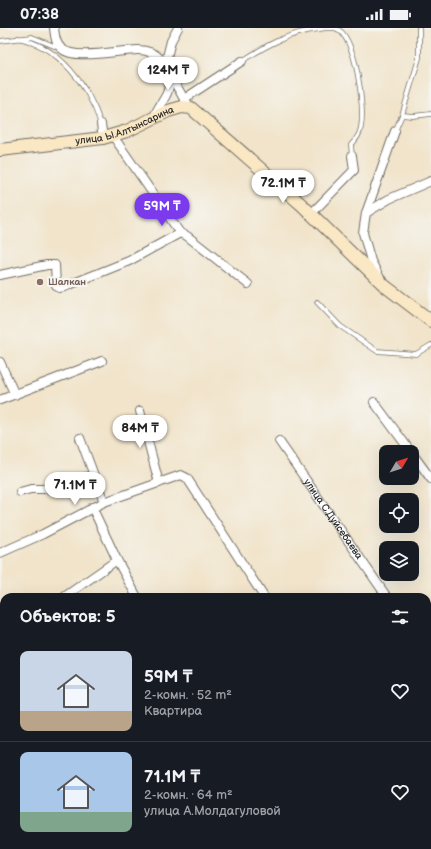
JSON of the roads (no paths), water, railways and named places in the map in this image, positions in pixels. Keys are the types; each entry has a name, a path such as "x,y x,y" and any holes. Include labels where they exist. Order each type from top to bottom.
{"street":[{"path":"54,28 57,44 62,50 71,54 145,50 156,55 167,69 188,103 311,214 354,258 385,286 431,321"},
{"path":"154,116 163,104 169,89 167,69 171,41 178,28"},
{"path":"188,103 242,61"},
{"name":"улица Ы.Алтынсарина","path":"0,150 108,137 154,116 188,103"},
{"path":"101,124 108,137 180,233 187,236 248,284"},
{"path":"385,286 367,249 363,232 366,213 394,131"},
{"path":"311,214 354,170 352,156"},
{"path":"366,213 389,199 431,181"},
{"path":"0,275 48,265 55,265 56,285 59,288 64,287 129,261 180,233"},
{"path":"0,400 102,361"},
{"path":"0,362 15,395"},
{"path":"374,402 407,445"},
{"path":"140,411 159,482"},
{"path":"80,438 104,502"},
{"name":"улица С.Дуйсебаева","path":"279,441 384,593"},
{"path":"419,462 431,479"},
{"path":"20,492 31,489 48,488 93,475"},
{"path":"0,553 43,534 92,507 181,475 186,478 261,593"},
{"path":"92,507 117,560 135,593"},
{"path":"70,593 117,560"}],"lane":[{"path":"242,61 271,42 302,31 334,28 344,35 351,49 361,100 362,126 356,141 351,145 352,156"},
{"path":"394,131 402,115 419,58 419,28"},
{"path":"0,41 32,37 62,50"},
{"path":"18,38 43,46 72,71 86,90 101,124"},
{"path":"402,115 413,116 431,114"},
{"path":"317,302 340,326 377,351 416,354 431,345"}],"place":[{"name":"Шалкан","path":"40,282"}]}
